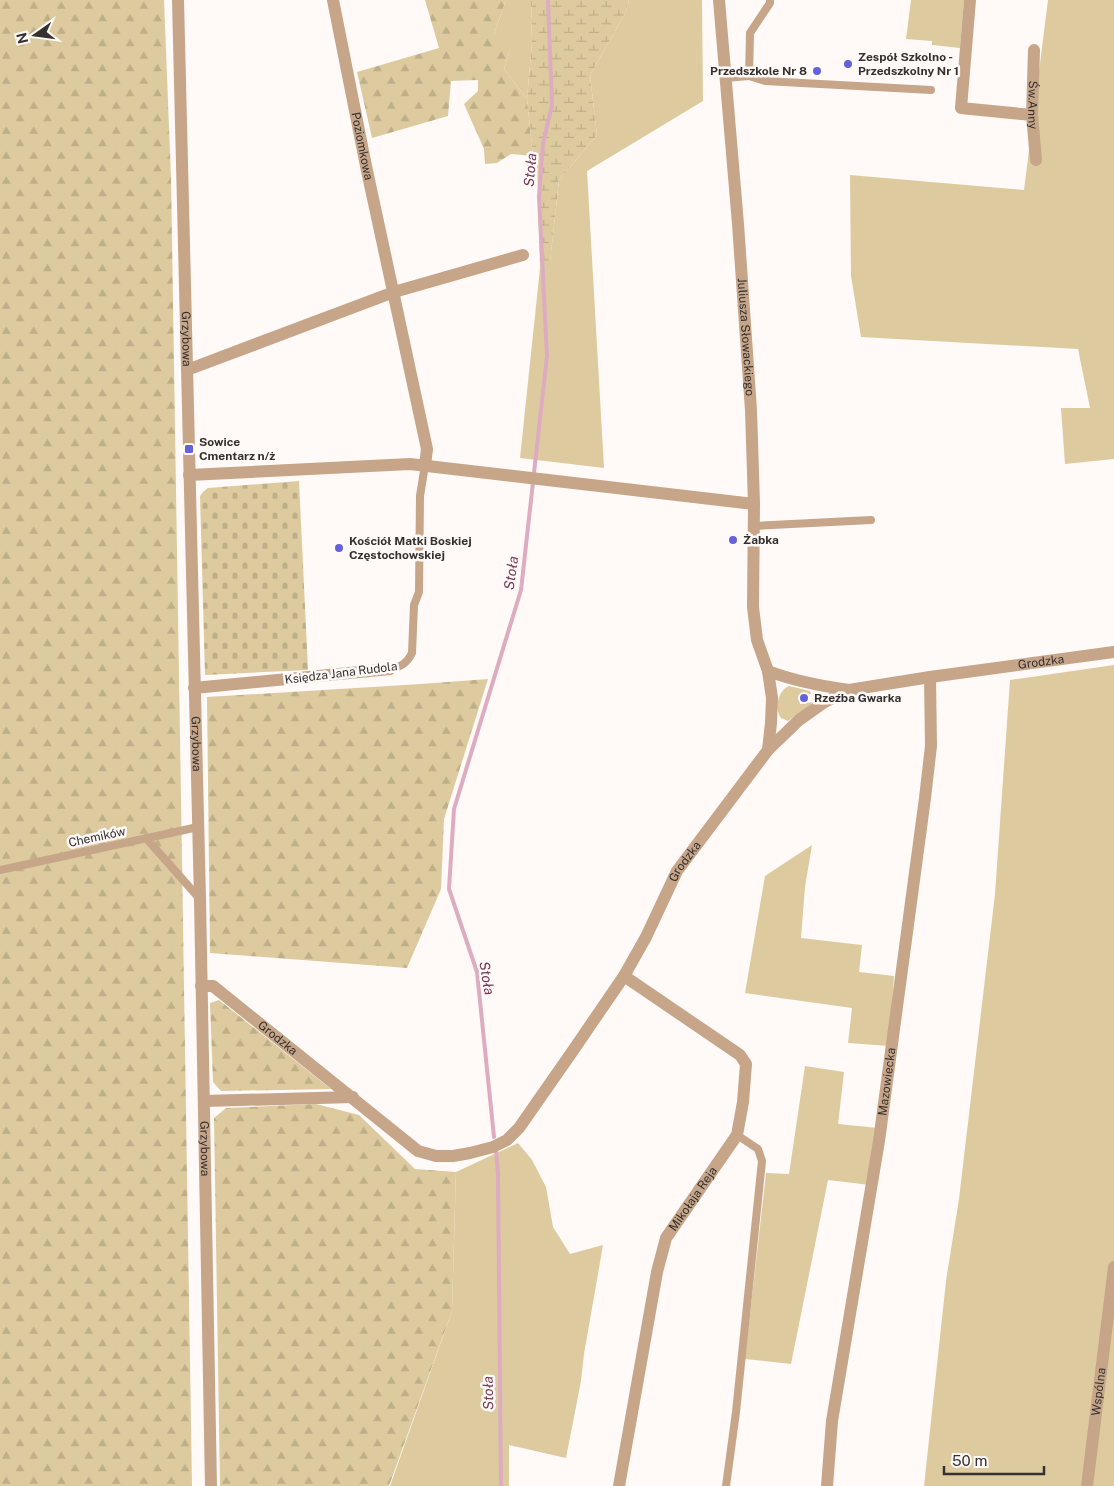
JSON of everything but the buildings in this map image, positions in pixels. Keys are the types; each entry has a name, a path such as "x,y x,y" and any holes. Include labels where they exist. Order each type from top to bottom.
{"street":[{"name":"Grzybowa","path":"178,0 200,898 211,1486"},
{"name":"Poziomkowa","path":"333,0 366,166 427,449 426,465"},
{"name":"Juliusza Słowackiego","path":"719,0 747,338 754,504 753,607 757,640 768,671 772,698 768,750"},
{"path":"970,0 961,108 1032,115"},
{"name":"Św.Anny","path":"1034,50 1032,115 1036,160"},
{"path":"187,370 394,292 523,255"},
{"path":"189,475 410,464 754,504"},
{"name":"Grodzka","path":"201,986 213,986 418,1151 436,1156 454,1156 494,1147 507,1140 519,1128 624,976 646,937 677,871 768,750 807,714 823,703 849,690 1114,652"},
{"name":"Księdza Jana Rudola","path":"194,688 390,669"},
{"path":"768,671 787,678 849,690"},
{"name":"Mazowiecka","path":"827,1486 832,1421 879,1141 926,798 931,746 930,677"},
{"name":"Mikołaja Reja","path":"619,1486 657,1272 666,1238 737,1135 743,1102 746,1064 740,1055 624,976"},
{"path":"204,1101 353,1098"},
{"name":"Wspólna","path":"1087,1486 1114,1267"}],"lane":[{"path":"749,76 750,34 756,27 770,0"},
{"path":"725,78 749,76 765,81 931,90"},
{"name":"Księdza Jana Rudola","path":"390,669 403,665 412,653 414,605 419,592 420,496 426,465"},
{"path":"754,526 871,520"},
{"name":"Chemików","path":"0,870 198,827"},
{"path":"146,838 200,898"},
{"path":"726,1486 736,1412 762,1161 758,1149 737,1135"}],"green space":[{"path":"0,0 164,0 171,178 192,1486 0,1486"},
{"path":"425,0 506,0 494,34 506,39 510,50 504,69 527,99 533,156 511,154 497,163 485,164 484,149 464,104 478,91 478,80 451,81 448,116 372,138 357,72 439,48"},
{"path":"506,0 531,0 532,43 527,99 504,69 510,50 494,34"},
{"path":"531,0 629,0 626,12 590,75 597,135 559,180 550,262 540,268 537,163 533,156 527,99 532,43"},
{"path":"629,0 702,0 703,101 587,171 604,468 520,458 540,268 550,261 559,180 597,135 590,75 626,12"},
{"path":"911,0 964,0 960,48 932,45 932,41 906,39"},
{"path":"1048,0 1114,0 1114,459 1065,464 1061,408 1090,408 1078,349 861,337 851,276 850,175 1024,190"},
{"path":"299,481 308,670 205,675 200,496 208,488"},
{"path":"1114,665 1114,1486 924,1486 946,1281 959,1199 995,894 1010,680"},
{"path":"488,679 444,819 441,889 407,968 210,953 207,697"},
{"path":"789,686 810,691 811,694 799,696 800,704 813,702 788,721 781,718 779,714 778,700 782,691"},
{"path":"812,845 805,887 801,938 862,945 859,972 894,976 889,1046 848,1043 852,1008 745,993 765,876"},
{"path":"219,1000 331,1089 221,1091 213,1082 210,1003"},
{"path":"805,1066 844,1072 838,1124 878,1128 870,1185 828,1180 791,1364 745,1359 766,1173 789,1174"},
{"path":"316,1104 359,1115 415,1169 456,1172 452,1311 389,1486 220,1486 214,1118 226,1108"},
{"path":"518,1143 532,1160 546,1187 553,1227 570,1254 603,1245 581,1381 566,1458 509,1445 509,1486 390,1486 452,1311 456,1172"}],"waterway":[{"name":"Stoła","path":"494,1137 477,972 449,889 454,809 521,590 547,356 539,197 543,144 552,105 548,0"},
{"name":"Stoła","path":"496,1150 498,1174 501,1486"}],"place":[{"name":"Zespół Szkolno - Przedszkolny Nr 1","path":"848,64"},
{"name":"Przedszkole Nr 8","path":"817,71"},
{"name":"Sowice Cmentarz n/ż","path":"189,449"},
{"name":"Żabka","path":"733,540"},
{"name":"Kościół Matki Boskiej Częstochowskiej","path":"339,548"},
{"name":"Rzeźba Gwarka","path":"804,698"}]}
